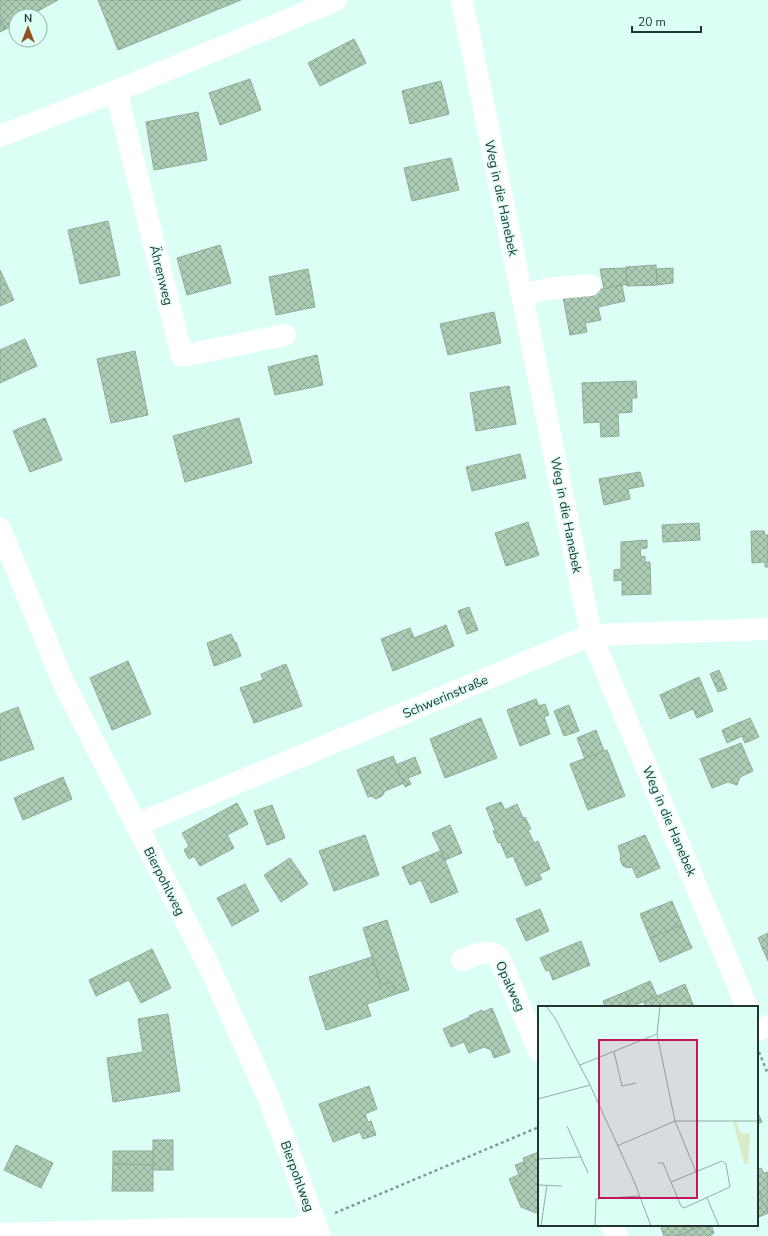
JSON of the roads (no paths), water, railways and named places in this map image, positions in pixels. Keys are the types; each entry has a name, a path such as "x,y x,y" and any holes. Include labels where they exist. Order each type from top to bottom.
{"street":[{"path":"0,136 116,91 336,0"},
{"name":"Weg in die Hanebek","path":"462,0 591,635 748,1006"},
{"name":"Ährenweg","path":"116,91 182,356 285,335"},
{"path":"522,296 547,289 590,285"},
{"name":"Bierpohlweg","path":"0,529 64,684 210,968 270,1101 317,1229"},
{"name":"Schwerinstraße","path":"136,825 591,635 768,629"},
{"name":"Opalweg","path":"462,960 480,953 490,952 500,959 538,1049"},
{"path":"758,1031 768,1026"},
{"path":"612,1226 617,1236"},
{"path":"0,1236 11,1234 182,1229 317,1229"}]}
